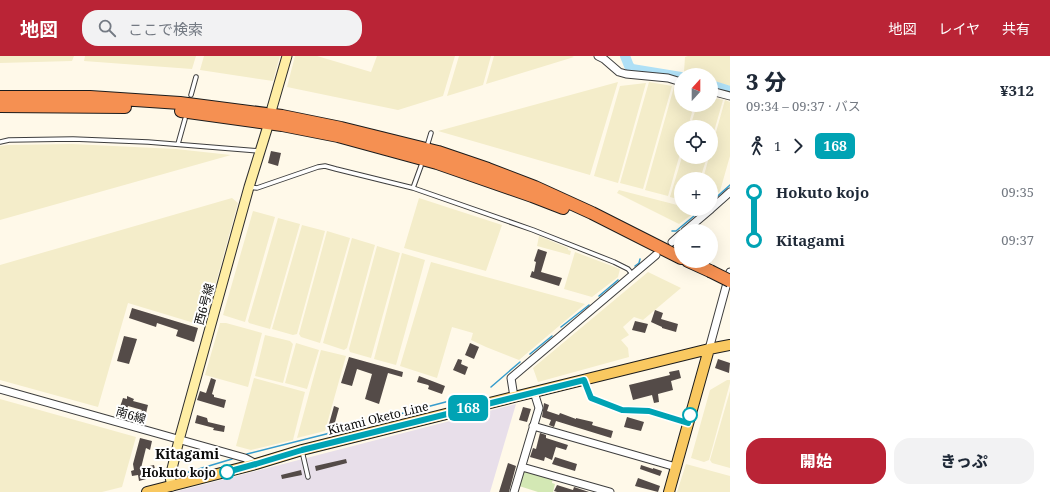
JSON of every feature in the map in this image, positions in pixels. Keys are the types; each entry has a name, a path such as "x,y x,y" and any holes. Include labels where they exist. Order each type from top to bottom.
{"highway":[{"path":"0,97 90,96 180,103 282,116 341,128 438,152 488,169 535,187 592,213 674,254"},
{"path":"0,106 115,106 181,111 282,125 338,136 437,163 532,196 590,218 674,255"},
{"path":"0,113 88,106"},
{"path":"703,268 730,281"}],"main road":[{"name":"Kitami Oketo Line","path":"708,349 730,341"},
{"name":"Kitami Oketo Line","path":"147,492 173,489 302,450 514,396 730,345"},
{"path":"669,492 708,349"}],"street":[{"path":"272,108 287,56"},
{"path":"598,56 604,59 619,72 674,80"},
{"path":"718,93 730,96"},
{"name":"西6号線","path":"173,489 170,477 179,440 249,187 267,129"},
{"path":"718,203 730,192"},
{"path":"693,224 703,216"},
{"path":"514,396 511,378 656,255"},
{"path":"708,349 730,272"},
{"name":"南6線","path":"0,389 245,458 256,464"},
{"path":"514,492 539,408 534,392"},
{"path":"533,426 676,468"},
{"path":"522,467 610,492"}],"lane":[{"path":"191,95 196,77"},
{"path":"178,144 185,120"},
{"path":"428,143 431,133"},
{"path":"0,142 9,140 72,139 148,142 260,151"},
{"path":"249,187 257,188 325,166 413,188 533,230 614,262 628,269 633,275"},
{"path":"413,188 421,166"},
{"path":"584,380 591,398 622,410 649,411 688,423"},
{"path":"302,450 308,476"}],"shaded area":[{"path":"0,56 74,56 72,61 0,63"},
{"path":"85,56 196,56 192,69 84,61"},
{"path":"204,56 280,56 273,81 200,70"},
{"path":"295,56 317,56 371,72 377,56 455,56 443,96 398,110 287,87"},
{"path":"459,56 491,56 483,85 447,96"},
{"path":"494,56 572,56 574,57 486,84"},
{"path":"730,56 730,86 718,82 718,68 684,68 685,57"},
{"path":"618,82 590,175 438,131"},
{"path":"649,82 672,86 643,189 620,183"},
{"path":"646,83 618,183 594,176 620,86"},
{"path":"674,87 674,112 692,112 690,120 674,120 674,164 677,164 668,196 645,190"},
{"path":"718,99 723,100 717,120 692,120 695,112 718,112"},
{"path":"725,100 730,102 730,156 720,191 718,193 718,172 705,172 707,164 718,164 718,125"},
{"path":"72,144 176,149 231,155 0,220 0,146"},
{"path":"680,164 705,164 702,172 678,172"},
{"path":"674,184 674,198 670,197"},
{"path":"619,190 674,204 674,216 690,216 679,224 617,193"},
{"path":"232,198 238,203 204,326 128,303 98,407 0,380 0,265"},
{"path":"419,198 502,225 486,271 404,248"},
{"path":"253,211 275,217 245,322 223,315"},
{"path":"278,218 300,224 270,329 249,323 248,321"},
{"path":"302,225 325,231 297,334 293,335 272,329"},
{"path":"327,231 350,238 320,343 301,337 299,334"},
{"path":"539,236 568,248 568,250 571,251 570,255 537,246"},
{"path":"352,238 375,245 347,348 344,350 323,343"},
{"path":"377,246 400,253 371,358 350,352 349,349"},
{"path":"575,252 620,269 618,277 592,297 564,289"},
{"path":"402,253 425,260 396,365 374,359"},
{"path":"431,262 585,304 519,360 471,340 473,333 452,327 437,378 400,366"},
{"path":"648,272 681,288 643,320 634,317 623,327 629,335 621,340 628,348 629,357 538,382 533,368"},
{"path":"220,323 226,323 262,333 248,387 205,375"},
{"path":"265,335 290,341 293,344 283,383 255,376"},
{"path":"296,343 319,350 307,389 285,383"},
{"path":"321,350 346,356 325,431 297,438"},
{"path":"254,378 305,392 293,440 251,450 236,446"},
{"path":"727,380 730,380 730,383 709,460 704,462 691,458 710,390"},
{"path":"730,391 730,468 712,463 710,460"},
{"path":"0,399 136,437 122,487 102,492 0,492"},
{"path":"516,404 490,492 174,492"},
{"path":"686,464 730,476 730,492 677,492"}],"green space":[{"path":"522,467 553,476 552,483 555,484 553,492 538,492 516,485"}],"building":[{"path":"271,151 281,153 278,166 268,163"},
{"path":"538,249 547,252 541,272 562,278 559,286 530,277 532,271 534,272 536,262 534,261"},
{"path":"132,308 198,328 194,342 176,336 178,330 157,323 156,327 129,318"},
{"path":"655,310 663,313 661,319 678,324 676,332 662,328 651,322"},
{"path":"635,321 648,324 645,333 632,330"},
{"path":"124,336 137,339 129,364 117,361"},
{"path":"470,343 479,347 474,359 465,355"},
{"path":"349,357 403,372 402,377 388,373 379,404 365,399 372,374 357,369 352,386 341,383"},
{"path":"458,359 462,360 461,364 468,367 465,375 453,370"},
{"path":"718,359 730,363 729,373 715,368"},
{"path":"679,370 681,378 671,381 673,390 658,394 659,402 654,403 652,395 633,400 629,385 670,375 669,372"},
{"path":"419,376 445,386 442,394 428,389 428,385 417,382"},
{"path":"211,378 216,380 212,394 214,397 226,400 224,408 197,400 200,391 206,393"},
{"path":"127,396 134,399 133,401 148,405 146,413 141,412 142,410 128,406 127,411 121,410 122,407 120,407 123,398 127,399"},
{"path":"544,403 549,405 547,411 593,422 592,425 613,431 611,438 556,421 554,427 549,425 551,420 542,417"},
{"path":"334,406 339,408 334,426 329,424"},
{"path":"523,407 531,409 527,422 519,420"},
{"path":"197,415 207,418 208,422 225,426 224,432 213,430 214,428 195,423"},
{"path":"627,417 644,422 641,431 624,427"},
{"path":"540,433 546,435 546,438 568,445 566,450 556,447 552,460 545,457 544,461 530,457 533,448 536,449"},
{"path":"140,438 152,441 150,450 146,448 141,468 154,465 157,476 139,481 138,475 132,476 131,471 134,470 133,464"},
{"path":"555,457 577,464 575,471 552,464"},
{"path":"346,459 347,463 316,471 315,466"},
{"path":"508,463 516,466 509,492 499,492"},
{"path":"641,465 662,471 660,476 640,469"},
{"path":"301,470 302,475 282,479 281,475"},
{"path":"638,478 660,486 658,492 635,486"},
{"path":"557,485 573,490 574,487 589,492 557,492 554,491"}],"waterway":[{"path":"625,56 629,66 632,69 674,76"},
{"path":"718,87 730,91"},
{"path":"718,196 730,185"},
{"path":"672,231 676,231 694,216"},
{"path":"635,266 639,263 640,259"},
{"path":"599,296 618,280"},
{"path":"561,327 589,305"},
{"path":"530,354 552,336"},
{"path":"491,387 520,362"},
{"path":"396,415 476,394"},
{"path":"247,454 334,432"},
{"path":"182,474 232,459"}],"bus line":[{"name":"168","path":"227,472 302,450 514,396 584,380 591,398 622,410 649,411 688,423 690,415"}],"place":[{"name":"Hokuto kojo","path":"227,472"}],"district":[{"name":"Kitagami","path":"187,453"}]}
